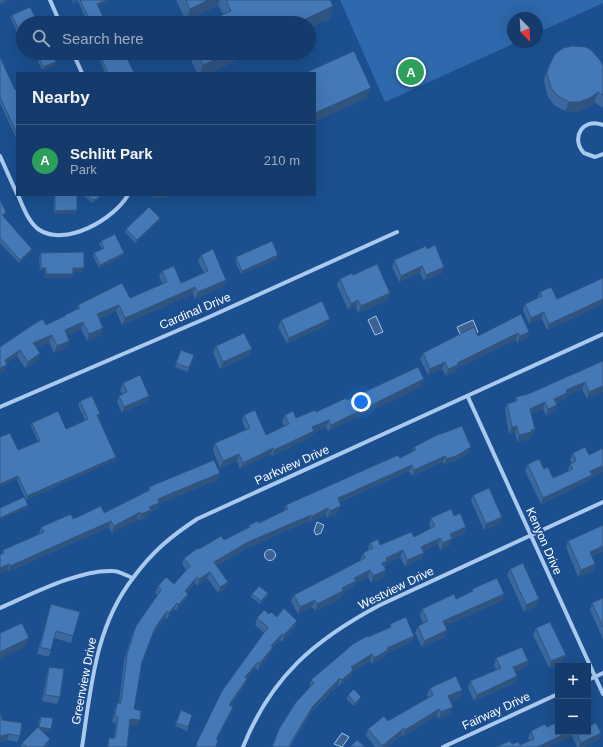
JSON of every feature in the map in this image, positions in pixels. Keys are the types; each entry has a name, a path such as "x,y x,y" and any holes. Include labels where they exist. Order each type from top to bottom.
{"street":[{"path":"50,0 57,16"},
{"path":"76,60 82,72"},
{"path":"603,125 598,123 587,124 579,132 577,138 578,144 584,153 590,156 602,155 603,161"},
{"path":"0,156 16,192"},
{"path":"18,196 32,224 45,233 54,235 65,235 80,231 96,224 111,216 123,204 127,196"},
{"name":"Cardinal Drive","path":"0,407 209,317 397,232"},
{"name":"Parkview Drive","path":"133,578 148,557 171,536 197,519 603,334"},
{"name":"Kenyon Drive","path":"468,396 603,694"},
{"name":"Westview Drive","path":"243,747 257,716 282,678 308,652 325,639 380,605 603,502"},
{"path":"0,608 54,584 88,574 113,571 133,578"},
{"name":"Greenview Drive","path":"82,747 95,663 104,629 115,604 133,578"},
{"path":"591,679 603,673"},
{"name":"Fairway Drive","path":"443,747 555,695"}],"shaded area":[{"path":"340,0 603,0 603,3 543,30 543,12 507,12 507,47 385,102"},
{"path":"376,316 383,332 375,335 368,320"},
{"path":"473,320 478,332 460,334 457,327"},
{"path":"317,522 324,525 321,533 316,535 314,531"},
{"path":"270,549 274,551 276,555 274,559 270,561 266,559 264,555 266,551"},
{"path":"342,733 349,737 342,747 334,744"}],"building":[{"path":"80,0 106,0 97,4 103,16 88,16"},
{"path":"186,0 208,0 190,9"},
{"path":"226,0 330,0 333,6 312,16 220,16 231,11"},
{"path":"30,7 34,16 16,16 16,24 12,15"},
{"path":"572,46 586,47 591,50 600,60 603,66 603,95 598,92 590,98 579,102 569,102 558,96 551,88 547,73 555,54 563,48"},
{"path":"354,51 371,88 316,113 316,72 307,72"},
{"path":"0,57 16,90 16,132 0,97"},
{"path":"40,60 55,60 56,62 43,67"},
{"path":"102,60 128,60 134,72 108,72"},
{"path":"201,60 214,60 203,65"},
{"path":"55,196 77,196 77,210 55,211"},
{"path":"89,196 99,196 97,199 93,200"},
{"path":"0,200 6,212 2,215 32,249 20,260 0,238"},
{"path":"149,207 160,218 137,240 126,229"},
{"path":"115,234 124,253 100,265 94,253 104,248 101,241"},
{"path":"272,241 278,255 242,271 236,257"},
{"path":"435,245 444,267 426,275 422,266 401,276 394,260 426,246 427,249"},
{"path":"213,249 226,280 198,292 195,287 125,318 119,305 97,314 103,328 89,334 83,322 65,330 69,341 57,346 52,335 33,343 40,353 28,362 20,350 5,360 7,365 0,368 0,347 34,324 43,319 46,325 80,308 78,305 122,283 130,298 167,282 162,271 174,266 181,283 208,271 201,255"},
{"path":"84,252 84,268 73,268 73,274 46,274 46,268 41,268 41,253"},
{"path":"377,264 390,293 361,306 358,300 351,304 340,279"},
{"path":"603,278 603,299 549,324 544,312 531,318 525,304 542,296 540,292 551,287 557,299"},
{"path":"322,301 330,319 289,338 281,320"},
{"path":"521,314 529,332 520,336 518,333 457,363 458,365 448,369 445,362 430,369 423,353 474,327 478,336"},
{"path":"244,333 252,349 223,362 216,346"},
{"path":"181,350 194,355 189,368 176,363"},
{"path":"603,361 603,386 589,392 585,382 566,390 567,393 554,399 557,405 548,409 545,402 530,409 535,429 531,430 532,432 519,435 517,426 512,427 507,404 517,401 516,397 528,394"},
{"path":"418,367 424,379 331,425 329,420 312,427 314,431 274,450 273,448 243,463 239,454 223,461 215,443 250,428 244,415 255,410 266,435 289,424 285,415 293,411 296,418 315,410 316,412 346,398 347,400"},
{"path":"140,375 149,396 124,407 119,396 127,392 123,383"},
{"path":"92,396 100,414 97,415 116,457 27,496 18,476 0,484 0,437 10,433 18,450 40,441 32,423 58,411 66,429 82,422 88,419 80,401"},
{"path":"462,426 471,447 456,456 446,459 445,456 414,470 412,465 338,498 341,506 330,511 328,508 248,542 214,562 228,582 220,587 210,572 199,579 197,577 185,591 188,594 178,605 177,603 169,613 167,611 155,628 142,662 134,709 141,711 140,720 130,719 127,747 108,747 109,738 115,738 118,717 115,716 117,703 121,703 127,654 136,626 161,590 158,586 166,577 174,584 190,566 184,558 198,548 199,549 221,536 224,540 250,527 249,525 258,521 259,523 288,509 286,505 398,455 400,458 416,450 414,447 435,436"},
{"path":"585,447 589,455 603,448 603,466 590,471 592,475 543,498 528,464 539,459 544,469 548,467 553,478 573,469 570,464 576,461 573,453"},
{"path":"214,460 220,473 158,499 159,503 149,507 151,510 141,514 140,512 114,526 111,521 10,566 9,564 0,568 0,555 4,553 3,550 44,532 41,527 71,514 73,519 101,506 104,513 150,490 149,487"},
{"path":"489,488 502,517 486,524 473,495"},
{"path":"24,497 28,505 0,518 0,508"},
{"path":"451,509 454,516 460,513 466,527 450,534 452,539 443,543 440,538 421,547 424,553 407,560 403,550 386,558 387,561 382,563 386,570 373,576 370,570 354,578 356,581 342,588 343,591 317,604 315,600 300,607 294,595 365,558 363,553 373,548 370,543 378,539 380,545 411,532 414,537 435,526 431,518"},
{"path":"603,525 603,546 590,552 595,564 581,570 568,541"},
{"path":"523,563 539,599 526,605 510,569"},
{"path":"497,578 504,594 443,621 447,630 424,641 418,626 428,621 422,609 454,594 456,599 473,591 472,589"},
{"path":"259,586 268,593 261,601 252,594"},
{"path":"603,598 603,627 592,603"},
{"path":"51,604 80,612 73,636 56,631 51,650 40,647"},
{"path":"284,608 297,621 284,635 282,634 271,646 273,647 260,663 258,662 245,677 247,679 229,705 233,707 216,739 218,739 216,747 196,747 222,691 268,627 257,618 264,610 269,614 271,612 277,617"},
{"path":"406,617 414,636 387,648 388,650 374,658 372,654 351,667 353,670 342,680 340,678 313,706 289,747 272,747 279,729 296,702 314,683 311,680 353,644 367,636 368,637 391,627 390,624"},
{"path":"550,622 566,655 551,661 536,628"},
{"path":"22,623 29,638 0,652 0,633"},
{"path":"522,647 528,661 513,667 517,676 477,695 470,681 501,668 496,658"},
{"path":"49,667 64,669 60,697 45,695"},
{"path":"456,676 462,690 448,696 453,707 441,712 439,709 405,730 404,728 382,746 368,729 384,716 388,721 433,695 430,688"},
{"path":"354,689 361,697 355,703 348,695"},
{"path":"181,710 192,715 188,727 176,723"},
{"path":"0,714 2,720 22,723 20,736 9,734 0,736"},
{"path":"41,717 53,718 51,729 39,727"},
{"path":"555,723 555,735 563,735 537,747 496,747 510,741 512,744 518,742 520,745 534,739 531,731 545,724 547,727"},
{"path":"596,723 601,733 581,743 577,735 591,735 591,726"},
{"path":"38,727 50,739 43,747 27,747 22,743"},
{"path":"357,740 365,747 350,747"}],"place":[{"name":"Schlitt Park","path":"411,72"}]}
